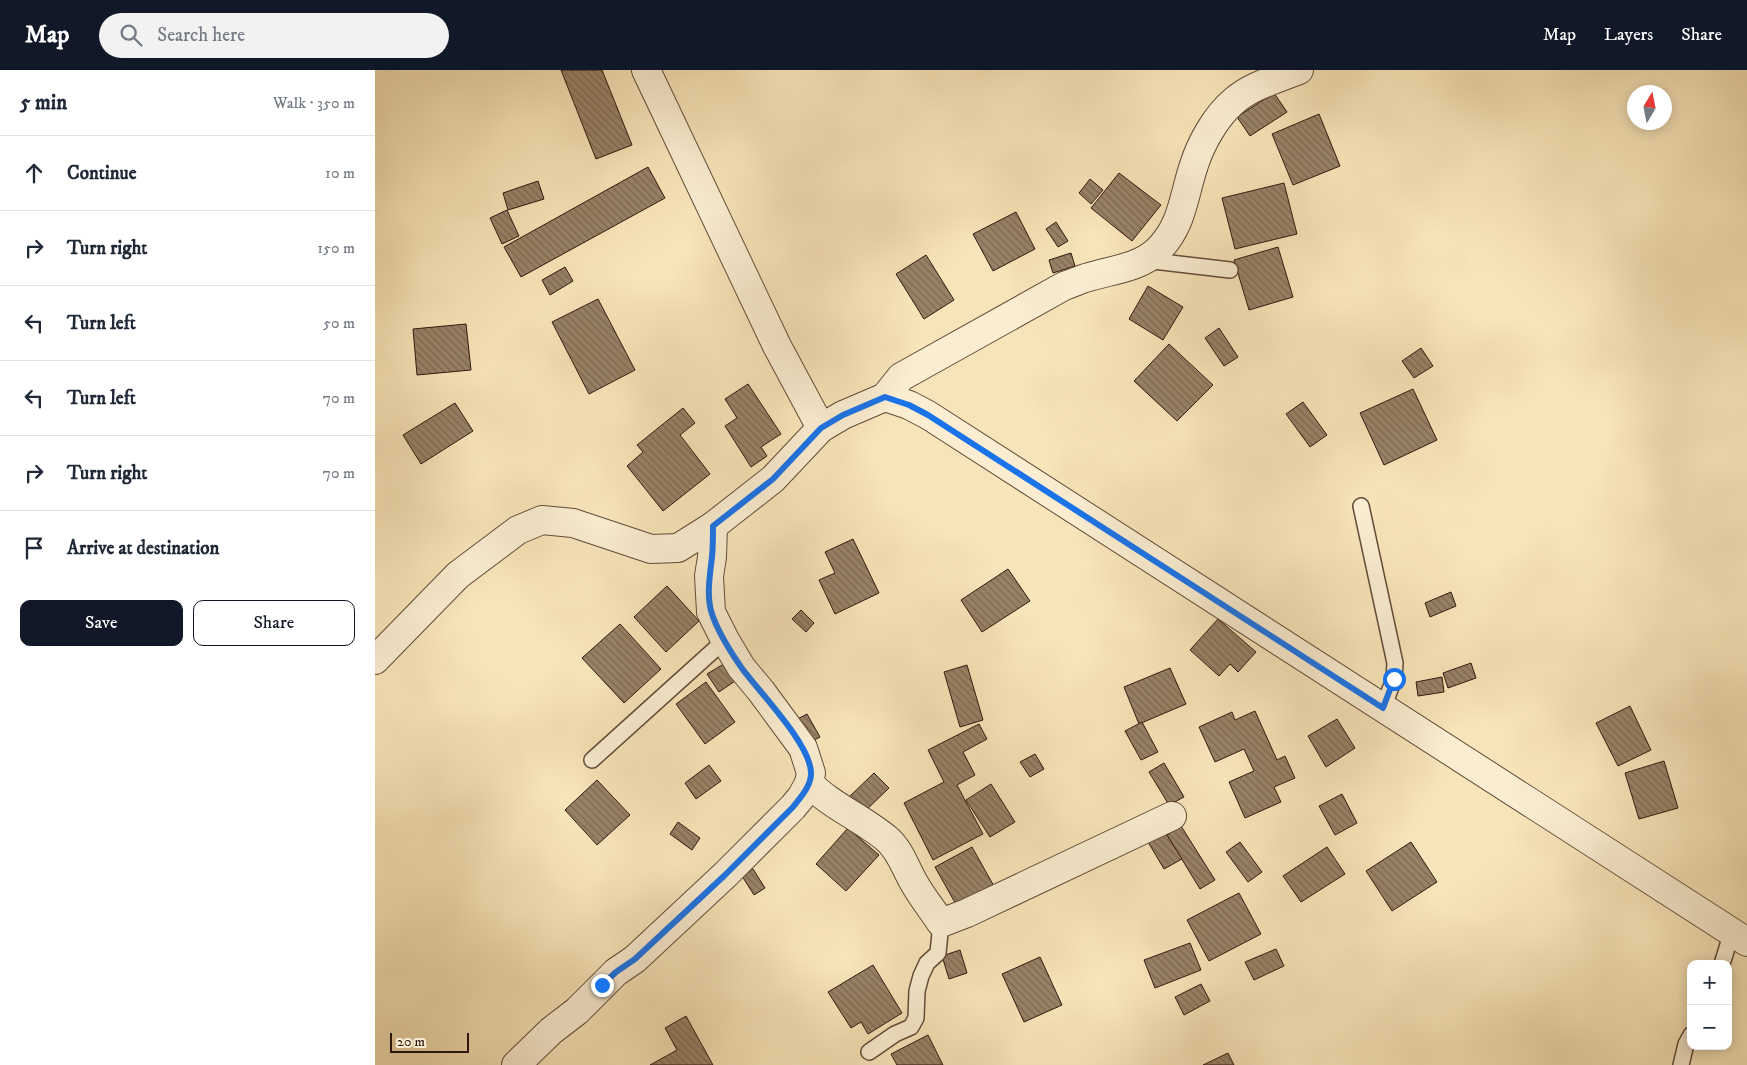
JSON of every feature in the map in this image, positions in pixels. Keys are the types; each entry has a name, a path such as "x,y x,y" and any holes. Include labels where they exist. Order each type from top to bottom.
{"street":[{"path":"646,70 777,346 821,428"},
{"path":"375,660 458,575 518,530 542,520 573,523 651,548 678,548 713,526 773,479 821,428 843,415 885,397 901,377 1064,286 1143,260 1155,253 1178,222 1184,207 1194,165 1217,119 1251,81 1299,70"},
{"path":"885,397 909,405 928,415 1739,937"},
{"path":"516,1065 544,1037 577,1011 609,979 635,959 725,875 793,807 809,783 811,773 803,748 741,667 711,612 709,576 713,526"},
{"path":"809,783 821,796 862,822 887,840 897,850 913,882 941,923 967,913 1172,816"}],"lane":[{"path":"1143,260 1230,270"},
{"path":"1361,506 1395,663 1394,679 1383,708"},
{"path":"592,760 725,640"},
{"path":"869,1052 895,1034 911,1026 916,1018 917,991 927,963 938,953 941,923"},
{"path":"1724,960 1739,937"},
{"path":"1681,1065 1687,1042"}],"building":[{"path":"561,70 602,70 632,145 596,159"},
{"path":"1274,93 1287,112 1250,136 1237,117"},
{"path":"1319,114 1340,166 1293,185 1272,134"},
{"path":"648,167 665,198 521,277 504,247"},
{"path":"1119,173 1161,205 1132,241 1091,208"},
{"path":"1090,179 1103,190 1091,204 1079,193"},
{"path":"538,181 544,199 508,210 503,193"},
{"path":"1284,183 1297,234 1235,249 1222,198"},
{"path":"507,210 519,236 502,244 490,218"},
{"path":"1016,212 1035,249 993,271 973,234"},
{"path":"1056,222 1068,241 1058,247 1046,229"},
{"path":"1278,247 1293,297 1249,310 1234,260"},
{"path":"1071,253 1075,266 1053,273 1049,260"},
{"path":"926,255 954,300 924,319 896,274"},
{"path":"565,267 573,281 550,295 542,280"},
{"path":"1148,286 1183,307 1163,340 1129,319"},
{"path":"598,299 635,370 589,394 552,322"},
{"path":"466,324 471,370 417,375 413,329"},
{"path":"1219,328 1238,357 1224,366 1205,338"},
{"path":"1169,344 1213,385 1177,421 1134,381"},
{"path":"1421,348 1433,366 1414,378 1402,361"},
{"path":"748,384 781,434 761,447 767,456 751,467 725,426 737,418 725,399"},
{"path":"1413,389 1437,440 1384,465 1360,413"},
{"path":"1303,402 1327,435 1310,447 1286,414"},
{"path":"455,403 473,431 421,464 403,435"},
{"path":"683,408 695,423 680,435 710,474 663,511 627,466 643,452 637,445"},
{"path":"853,539 879,593 835,614 819,580 835,573 825,552"},
{"path":"1008,569 1030,601 982,632 961,600"},
{"path":"667,586 699,621 666,652 634,617"},
{"path":"1451,592 1456,606 1430,617 1425,603"},
{"path":"801,610 814,623 806,632 792,619"},
{"path":"1218,619 1256,652 1238,672 1230,664 1219,676 1190,650"},
{"path":"620,624 661,669 624,703 582,658"},
{"path":"727,662 738,679 719,692 707,674"},
{"path":"1471,663 1476,678 1448,688 1443,673"},
{"path":"967,665 983,720 960,727 944,672"},
{"path":"1170,668 1186,704 1139,724 1124,687"},
{"path":"1442,677 1444,692 1418,696 1416,682"},
{"path":"706,682 735,722 705,744 676,704"},
{"path":"1630,706 1651,750 1618,766 1596,723"},
{"path":"1255,711 1277,760 1285,756 1295,778 1274,787 1281,802 1245,818 1229,782 1254,771 1244,749 1215,762 1199,727 1232,712 1235,720"},
{"path":"807,714 820,737 805,745 792,722"},
{"path":"1337,719 1355,748 1326,767 1308,736"},
{"path":"1142,722 1158,752 1141,760 1125,731"},
{"path":"979,724 987,739 963,752 975,775 957,785 983,834 933,860 904,803 944,782 928,750"},
{"path":"1035,754 1044,769 1030,777 1020,762"},
{"path":"1664,761 1678,808 1639,819 1625,773"},
{"path":"1164,763 1184,797 1169,805 1149,772"},
{"path":"709,765 721,781 696,799 685,783"},
{"path":"874,773 889,788 862,814 847,799"},
{"path":"597,780 630,815 597,845 565,810"},
{"path":"991,784 1015,822 990,837 966,800"},
{"path":"1342,794 1357,823 1335,835 1319,806"},
{"path":"678,822 700,838 692,850 670,834"},
{"path":"1181,826 1215,880 1200,889 1167,835"},
{"path":"848,828 879,855 846,891 816,864"},
{"path":"1165,832 1182,859 1164,869 1148,842"},
{"path":"1240,842 1262,872 1248,882 1226,852"},
{"path":"1411,842 1437,882 1392,911 1366,871"},
{"path":"972,847 995,888 958,908 935,867"},
{"path":"1327,847 1345,874 1301,902 1283,876"},
{"path":"753,869 765,888 754,895 742,876"},
{"path":"1239,893 1261,934 1209,961 1187,920"},
{"path":"1190,943 1201,970 1155,988 1144,960"},
{"path":"1276,949 1284,966 1254,980 1245,962"},
{"path":"960,950 967,973 949,979 942,956"},
{"path":"1040,957 1062,1005 1024,1022 1002,974"},
{"path":"873,965 902,1013 868,1034 861,1022 851,1028 828,992"},
{"path":"1201,984 1210,1001 1184,1015 1175,997"},
{"path":"686,1016 713,1065 650,1065 677,1050 665,1028"},
{"path":"928,1035 943,1065 897,1065 891,1054"},
{"path":"1228,1053 1234,1065 1203,1065"}],"route":[{"path":"602,985 616,972 635,959 725,875 793,807 809,783 811,773 803,748 741,667 711,612 709,576 713,526 773,479 821,428 863,405 885,397 909,405 928,415 1383,708 1394,679"}]}
